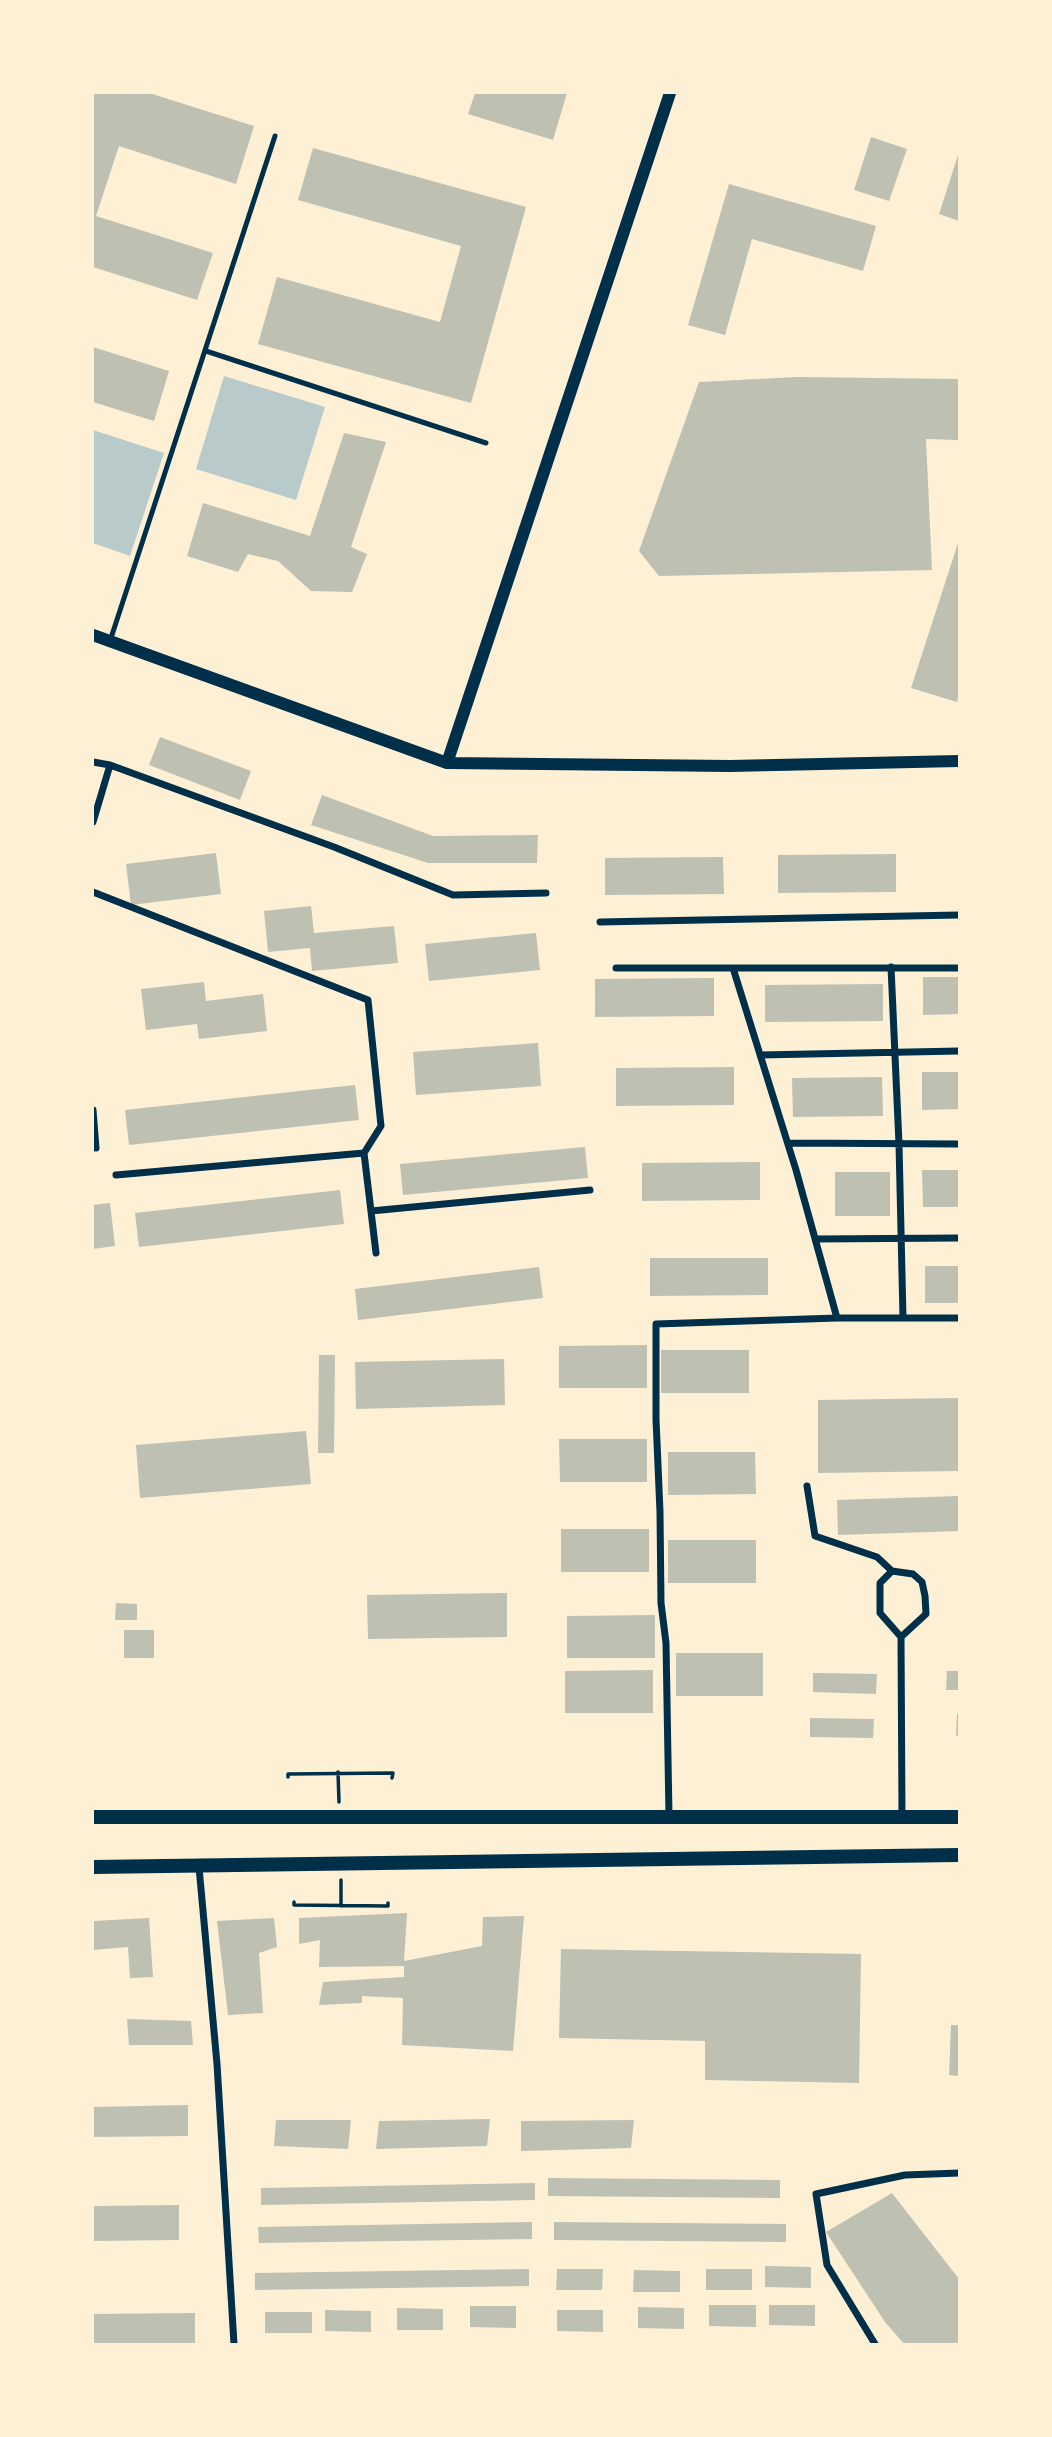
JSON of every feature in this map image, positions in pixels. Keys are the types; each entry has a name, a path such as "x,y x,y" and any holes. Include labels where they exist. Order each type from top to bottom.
{"main road":[{"path":"93,1817 959,1816"},
{"path":"93,1867 959,1855"}],"street":[{"path":"447,763 670,93"},
{"path":"93,635 447,763 730,766 959,761"},
{"path":"93,762 110,765 334,847 453,895 546,893"},
{"path":"93,822 110,765"},
{"path":"93,892 368,1000 381,1126 364,1153 376,1254"},
{"path":"600,922 959,915"},
{"path":"891,967 903,1318"},
{"path":"616,968 959,968"},
{"path":"733,968 788,1143 838,1318"},
{"path":"761,1055 959,1051"},
{"path":"93,1110 96,1148"},
{"path":"788,1143 959,1144"},
{"path":"116,1175 364,1153"},
{"path":"371,1211 590,1190"},
{"path":"816,1239 959,1238"},
{"path":"669,1816 666,1643 661,1603 656,1419 656,1324 838,1318 959,1318"},
{"path":"807,1486 815,1536 877,1557 892,1571 913,1574 922,1582 926,1614 901,1637"},
{"path":"892,1571 880,1583 880,1614 901,1637 902,1817"},
{"path":"199,1867 216,2064 234,2344"},
{"path":"875,2344 827,2265 816,2194 905,2175 959,2173"}],"lane":[{"path":"110,641 275,136"},
{"path":"206,351 486,443"}],"path":[{"path":"288,1777 288,1774 338,1772 393,1773 392,1778"},
{"path":"338,1772 339,1812"},
{"path":"341,1879 341,1906"},
{"path":"294,1902 294,1905 341,1906 388,1906 388,1903"}],"shaded area":[{"path":"224,376 325,407 296,500 196,469"},
{"path":"93,430 164,453 130,556 93,543"}],"building":[{"path":"93,93 149,93 254,126 236,184 119,146 96,216 213,253 197,300 93,267"},
{"path":"475,93 567,93 553,140 468,114"},
{"path":"871,137 907,149 889,201 854,190"},
{"path":"313,148 526,207 471,403 258,344 277,277 440,322 461,246 298,200"},
{"path":"959,152 959,221 939,214"},
{"path":"729,184 876,226 863,271 752,239 725,335 688,325"},
{"path":"93,347 169,371 154,421 93,402"},
{"path":"797,377 959,379 959,440 926,439 932,570 659,576 639,551 699,382"},
{"path":"344,433 386,442 351,547 367,554 352,592 311,591 278,561 248,554 238,572 187,556 203,503 310,536"},
{"path":"959,540 959,695 957,702 911,688"},
{"path":"160,737 251,771 240,800 149,765"},
{"path":"322,795 433,836 538,835 537,863 428,863 311,825"},
{"path":"216,853 221,894 131,905 126,864"},
{"path":"896,854 896,892 778,893 778,855"},
{"path":"723,857 724,894 605,895 605,858"},
{"path":"311,906 314,933 394,926 398,963 312,971 310,948 268,952 264,911"},
{"path":"536,933 540,970 429,981 425,944"},
{"path":"923,977 959,977 959,1014 923,1015"},
{"path":"714,978 714,1016 595,1017 595,979"},
{"path":"204,982 206,1001 263,994 267,1031 199,1039 197,1024 146,1030 141,989"},
{"path":"883,984 883,1021 765,1022 765,985"},
{"path":"538,1043 541,1086 416,1095 413,1052"},
{"path":"734,1067 734,1105 616,1106 616,1068"},
{"path":"922,1072 959,1072 959,1109 922,1110"},
{"path":"882,1077 883,1116 793,1117 792,1078"},
{"path":"355,1085 359,1120 129,1145 125,1110"},
{"path":"585,1147 588,1178 403,1195 400,1164"},
{"path":"760,1162 760,1200 642,1201 642,1163"},
{"path":"922,1170 959,1170 959,1207 923,1207"},
{"path":"835,1172 890,1172 890,1216 835,1216"},
{"path":"340,1190 344,1224 139,1247 135,1213"},
{"path":"110,1203 115,1246 93,1249 93,1205"},
{"path":"650,1258 768,1258 768,1295 650,1296"},
{"path":"925,1266 959,1266 959,1303 925,1303"},
{"path":"539,1267 543,1298 358,1320 355,1289"},
{"path":"647,1345 647,1388 559,1388 559,1346"},
{"path":"661,1350 749,1350 749,1393 661,1393"},
{"path":"319,1355 335,1355 334,1453 318,1453"},
{"path":"504,1359 505,1405 356,1409 355,1362"},
{"path":"959,1398 959,1471 818,1473 818,1400"},
{"path":"306,1431 311,1484 140,1498 136,1445"},
{"path":"559,1439 647,1439 647,1482 560,1482"},
{"path":"668,1452 755,1452 756,1494 668,1495"},
{"path":"959,1496 959,1531 838,1535 837,1500"},
{"path":"561,1529 649,1529 649,1572 561,1572"},
{"path":"668,1540 756,1540 756,1583 668,1583"},
{"path":"507,1593 507,1637 368,1639 367,1595"},
{"path":"116,1603 137,1604 137,1620 115,1620"},
{"path":"655,1615 655,1658 567,1658 567,1616"},
{"path":"124,1630 154,1630 154,1658 124,1658"},
{"path":"676,1653 763,1653 763,1696 676,1696"},
{"path":"653,1670 653,1713 565,1713 565,1671"},
{"path":"947,1671 959,1671 959,1690 946,1690"},
{"path":"813,1673 877,1674 876,1694 813,1692"},
{"path":"959,1714 959,1736 956,1736"},
{"path":"810,1718 874,1719 873,1738 810,1737"},
{"path":"407,1913 404,1961 482,1946 483,1917 524,1916 513,2051 402,2045 403,1998 362,1996 362,2003 319,2005 323,1982 404,1977 404,1966 319,1967 320,1940 299,1944 299,1918"},
{"path":"149,1918 153,1977 130,1978 128,1947 93,1950 93,1921"},
{"path":"274,1918 277,1947 259,1953 263,2013 228,2015 217,1921"},
{"path":"561,1949 861,1954 859,2083 705,2080 705,2041 559,2038"},
{"path":"127,2019 191,2021 193,2045 129,2045"},
{"path":"951,2025 959,2025 959,2076 949,2075"},
{"path":"188,2105 188,2136 93,2137 93,2107"},
{"path":"490,2119 487,2146 376,2149 379,2121"},
{"path":"276,2120 351,2120 348,2149 274,2146"},
{"path":"634,2120 631,2148 521,2151 521,2121"},
{"path":"548,2178 780,2180 780,2198 548,2196"},
{"path":"535,2183 535,2200 261,2205 261,2188"},
{"path":"892,2193 959,2279 959,2344 904,2344 885,2322 826,2232"},
{"path":"179,2205 179,2240 93,2241 93,2206"},
{"path":"532,2222 532,2239 259,2243 258,2227"},
{"path":"554,2222 786,2224 786,2242 554,2240"},
{"path":"765,2266 811,2267 811,2288 765,2287"},
{"path":"529,2269 529,2286 255,2290 255,2273"},
{"path":"557,2269 603,2269 602,2290 556,2290"},
{"path":"706,2269 752,2269 752,2290 706,2290"},
{"path":"634,2270 680,2271 680,2292 633,2292"},
{"path":"709,2305 756,2305 756,2327 709,2326"},
{"path":"769,2305 815,2305 815,2326 769,2325"},
{"path":"470,2306 516,2306 516,2328 470,2327"},
{"path":"638,2307 684,2308 684,2329 638,2328"},
{"path":"397,2308 443,2309 443,2330 397,2330"},
{"path":"325,2310 371,2311 371,2332 325,2331"},
{"path":"557,2310 603,2310 603,2332 557,2331"},
{"path":"265,2312 312,2312 312,2333 265,2333"},
{"path":"195,2313 195,2344 93,2344 93,2314"}]}
